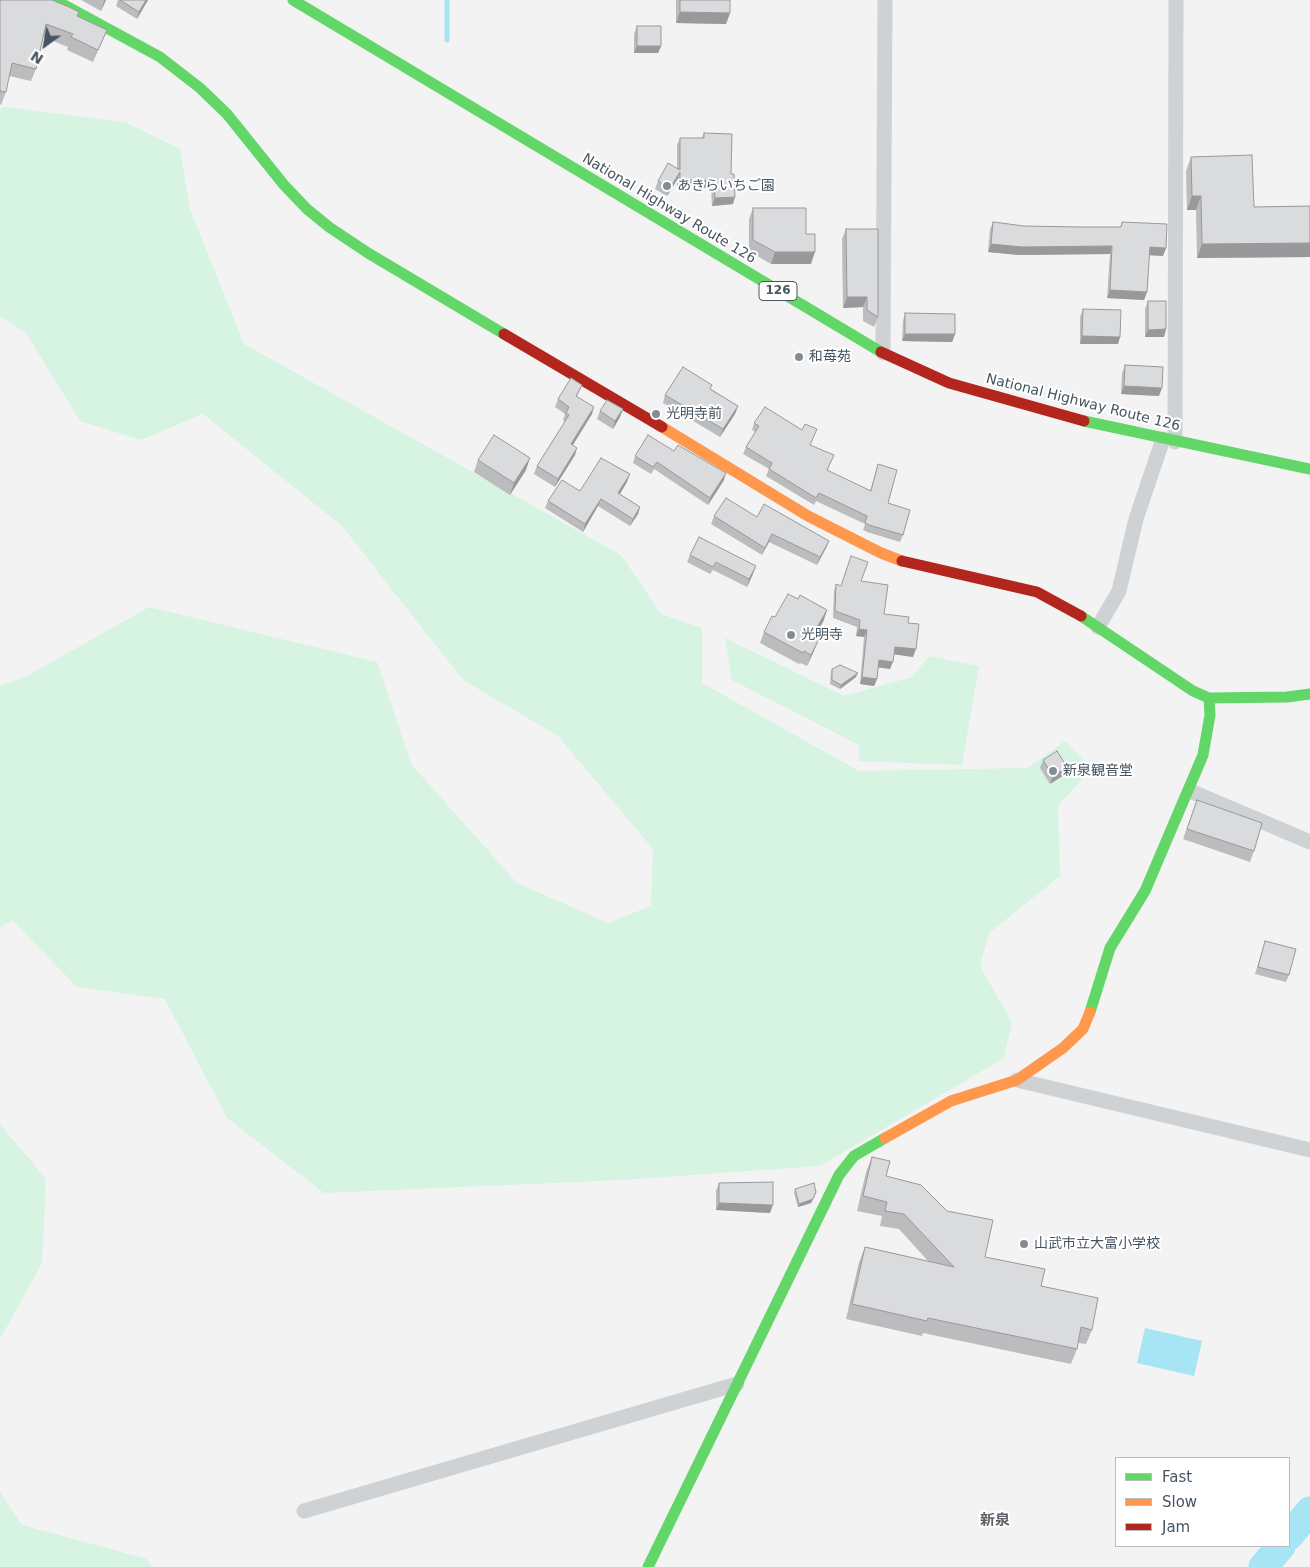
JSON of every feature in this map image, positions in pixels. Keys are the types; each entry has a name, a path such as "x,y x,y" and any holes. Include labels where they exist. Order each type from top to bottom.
{"main road":[{"path":"55,0 112,29 160,57 200,88 227,114 307,209 368,253 632,409 808,516 848,538 905,562 1038,592 1071,609 1193,691 1209,698 1287,697 1310,694"},
{"name":"National Highway Route 126","path":"292,0 306,4 883,353 949,383 991,397 1065,417 1310,469"},
{"path":"648,1567 839,1175 854,1156 951,1101 1017,1080 1063,1048 1083,1029 1091,1010 1110,948 1145,892 1190,791 1203,755 1210,715 1209,698"}],"street":[{"path":"883,353 885,0"},
{"path":"1098,627 1119,591 1136,519 1169,440 1176,0"},
{"path":"1190,791 1310,842"},
{"path":"1017,1080 1310,1150"},
{"path":"304,1511 737,1384"}],"green space":[{"path":"6,107 125,122 180,149 190,209 244,344 621,555 661,614 702,628 702,683 859,771 1027,768 1065,741 1092,768 1058,806 1060,876 989,933 980,966 1012,1023 1004,1058 820,1166 622,1180 324,1193 227,1118 165,999 77,987 12,920 0,928 0,686 27,676 149,607 377,662 411,764 517,883 608,923 651,906 653,849 558,736 463,680 342,526 203,414 141,440 80,421 26,333 0,316 0,108"},
{"path":"725,638 844,696 912,677 929,656 979,666 962,765 859,761 859,745 732,680"},
{"path":"0,1124 46,1179 42,1263 0,1339"},
{"path":"0,1492 22,1525 147,1559 152,1567 0,1567"}],"water":[{"path":"1145,1328 1202,1341 1194,1376 1137,1363"}],"building":[{"path":"0,0 52,0 79,12 77,16 107,30 98,50 71,37 73,34 46,24 36,69 12,63 6,92 0,91"},
{"path":"120,0 146,0 139,12"},
{"path":"680,0 730,0 730,13 680,12"},
{"path":"637,26 661,26 661,46 637,46"},
{"path":"704,133 732,134 731,174 734,174 735,197 715,198 714,181 680,179 680,172 670,188 658,181 668,163 680,170 680,138 704,138"},
{"path":"1252,155 1254,207 1310,206 1310,243 1202,244 1201,196 1192,196 1191,157"},
{"path":"753,208 806,208 806,234 815,234 815,252 775,252 753,240"},
{"path":"993,222 1024,226 1080,227 1121,227 1122,222 1167,224 1166,248 1150,247 1147,292 1110,290 1112,246 1022,247 991,244"},
{"path":"846,229 878,229 878,317 867,310 867,297 847,297"},
{"path":"1148,301 1166,301 1166,329 1148,330"},
{"path":"1083,309 1121,310 1120,337 1082,336"},
{"path":"905,313 955,314 955,334 905,334"},
{"path":"1125,365 1163,367 1162,388 1124,386"},
{"path":"683,367 712,385 710,389 738,406 723,429 665,395"},
{"path":"571,378 582,385 576,396 594,407 571,444 577,448 558,479 537,466 569,415 566,413 569,407 558,399"},
{"path":"607,400 623,409 615,421 600,411"},
{"path":"765,407 802,430 805,424 817,429 810,445 834,455 827,470 871,491 878,464 897,470 888,503 910,510 903,535 869,525 865,523 867,516 819,493 816,498 769,469 772,463 746,447 759,426 754,423"},
{"path":"494,435 530,458 514,483 478,460"},
{"path":"648,435 674,451 678,445 726,473 710,498 657,462 653,467 635,456"},
{"path":"601,458 630,474 618,493 640,507 633,519 601,499 585,524 548,501 562,480 580,491"},
{"path":"726,498 757,517 764,504 829,541 820,557 772,534 765,548 714,516"},
{"path":"699,537 756,566 749,579 716,562 713,567 690,555"},
{"path":"851,556 868,562 861,581 888,585 884,614 909,617 908,623 919,624 916,649 895,647 893,662 879,660 877,679 862,677 867,630 859,629 860,620 835,611 836,584 841,586"},
{"name":"光明寺","path":"788,594 798,599 800,595 827,610 812,636 819,639 811,655 804,651 803,653 764,632 772,616 775,617"},
{"path":"840,665 858,673 841,685 832,680 832,669"},
{"path":"1057,751 1067,767 1053,776 1043,760"},
{"path":"1197,800 1262,823 1254,851 1187,829"},
{"path":"1265,941 1296,949 1289,975 1258,967"},
{"path":"872,1157 890,1161 886,1176 921,1185 947,1211 993,1220 985,1257 1045,1269 1041,1286 1098,1298 1092,1330 1081,1327 1077,1349 928,1318 927,1321 852,1304 865,1247 954,1267 904,1214 885,1211 887,1202 863,1196"},
{"path":"773,1182 773,1205 719,1203 719,1183"},
{"path":"814,1183 816,1192 813,1199 799,1204 795,1189"}],"waterway":[{"path":"447,0 447,40"},
{"path":"1290,1535 1310,1511"},
{"path":"1263,1567 1280,1547"}],"traffic: fast":[{"path":"55,0 160,57 200,88 227,114 284,185 307,209 329,227 368,253 504,334"},
{"path":"293,0 881,352"},
{"path":"1084,421 1310,469"},
{"path":"1081,616 1193,691 1209,698 1287,697 1310,694"},
{"path":"1090,1012 1110,948 1145,891 1203,755 1210,715 1209,698"},
{"path":"648,1567 839,1175 854,1156 885,1138"}],"traffic: slow":[{"path":"662,427 808,516 881,553 902,561"},
{"path":"885,1138 951,1101 1017,1080 1063,1048 1083,1029 1090,1012"}],"traffic: jam":[{"path":"504,334 662,427"},
{"path":"881,352 949,383 1084,421"},
{"path":"902,561 1037,592 1081,616"}],"place":[{"name":"あきらいちご園","path":"667,186"},
{"name":"和苺苑","path":"799,357"},
{"name":"光明寺前","path":"656,414"},
{"name":"光明寺","path":"791,635"},
{"name":"新泉観音堂","path":"1053,771"},
{"name":"山武市立大富小学校","path":"1024,1244"}],"district":[{"name":"新泉","path":"995,1521"}]}
